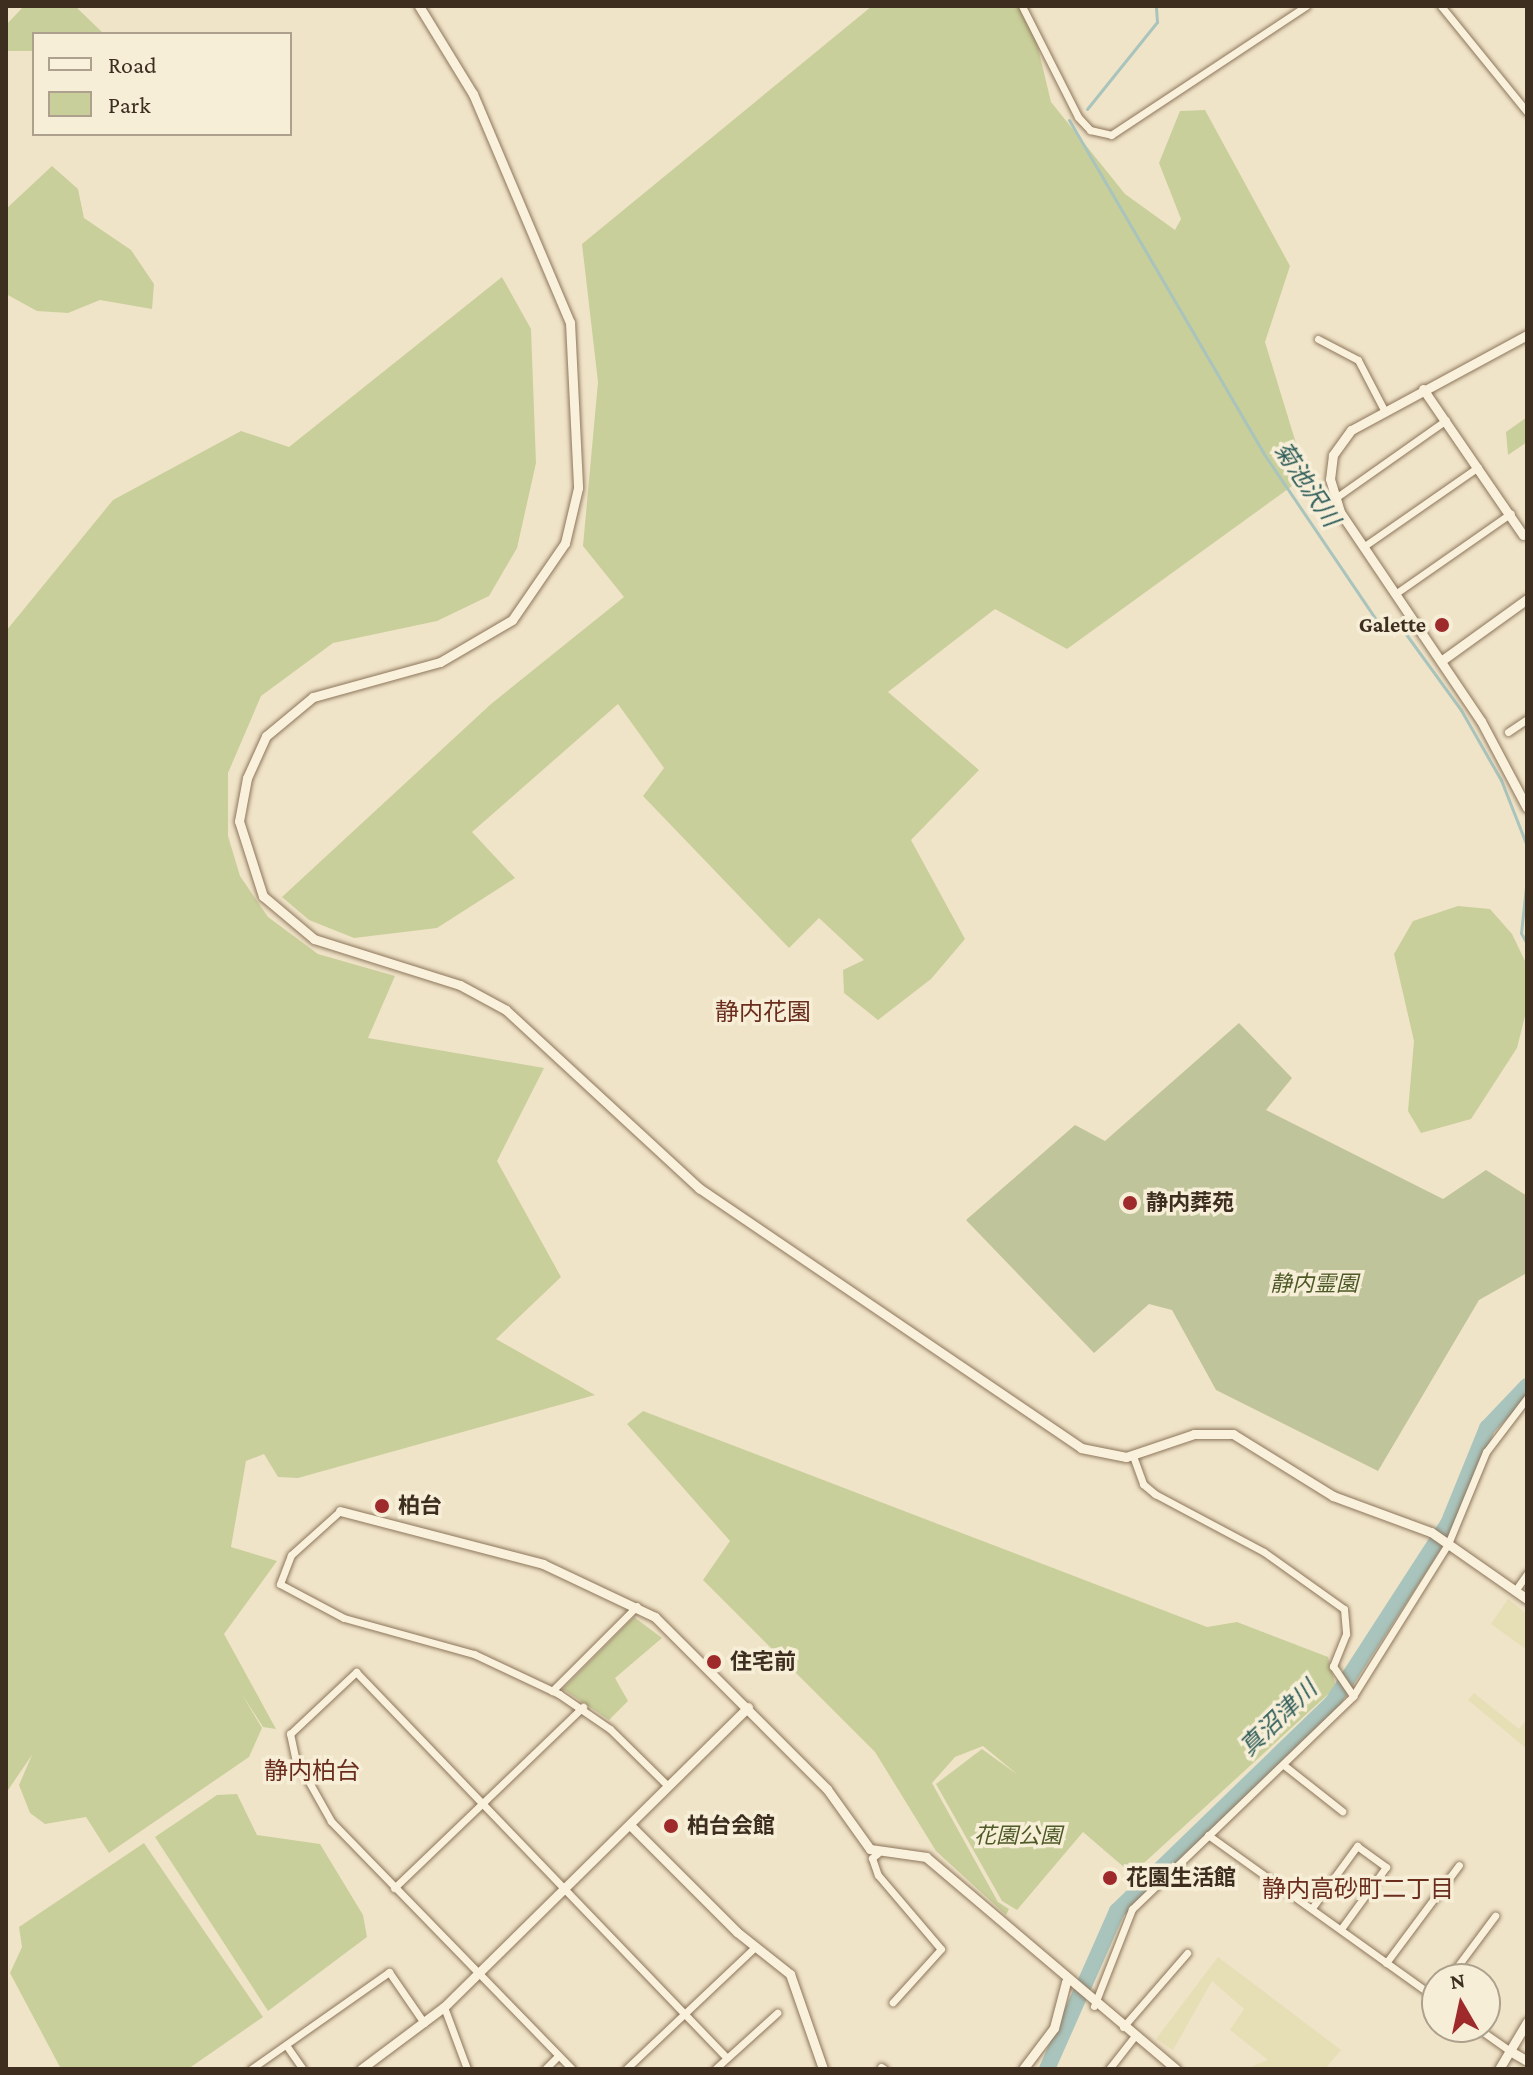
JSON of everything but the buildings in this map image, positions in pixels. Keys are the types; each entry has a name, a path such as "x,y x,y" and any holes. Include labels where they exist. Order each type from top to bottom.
{"street":[{"path":"419,6 473,94 570,322 580,463 573,516 540,588 496,632 440,662 313,697 266,736 241,798 254,879 277,912 314,939 460,985 506,1010 699,1188 766,1237 1081,1448 1133,1456 1194,1434 1233,1434 1333,1496 1431,1532 1527,1599"},
{"path":"1022,6 1078,117 1090,130 1111,135 1306,6"},
{"path":"1441,6 1527,112"},
{"path":"1527,335 1384,410 1336,448 1334,499 1441,661 1527,808"},
{"path":"1318,339 1358,360 1384,410"},
{"path":"1423,389 1526,536"},
{"path":"1334,499 1446,420"},
{"path":"1363,547 1478,467"},
{"path":"1395,594 1511,513"},
{"path":"1441,661 1527,599"},
{"path":"1508,732 1527,719"},
{"path":"1091,2004 1132,1909 1285,1766 1351,1694 1446,1542 1486,1452 1527,1398"},
{"path":"1133,1456 1143,1484 1155,1494 1264,1552 1344,1609 1336,1678 1351,1694"},
{"path":"668,1786 583,1707 474,1654 344,1618 280,1584 291,1555 340,1511 543,1564 637,1606 748,1707 878,1853 926,1857 1091,2004 1176,2069"},
{"path":"1515,1591 1527,1574"},
{"path":"552,1691 637,1606"},
{"path":"572,2069 331,1821 287,1740 356,1672 566,1887 727,2058"},
{"path":"394,1888 583,1707"},
{"path":"361,2069 444,2007 748,1707"},
{"path":"1285,1766 1342,1811"},
{"path":"630,1825 755,1947 790,1974 823,2069"},
{"path":"1208,1835 1421,1987"},
{"path":"1312,1908 1357,1846 1386,1867 1341,1929"},
{"path":"878,1853 872,1858 878,1875 941,1949 893,2002"},
{"path":"1386,1963 1459,1865"},
{"path":"1460,1963 1495,1916"},
{"path":"626,2069 755,1947"},
{"path":"1122,2028 1187,1953"},
{"path":"251,2069 389,1972 424,2023"},
{"path":"1023,2069 1054,2028 1069,1985"},
{"path":"444,2007 467,2069"},
{"path":"715,2069 777,2013"},
{"path":"1499,2069 1527,2022"},
{"path":"1109,2069 1134,2037"},
{"path":"1499,2043 1527,2061"},
{"path":"286,2045 303,2069"},
{"path":"545,2069 558,2056"}],"shaded area":[{"path":"1508,1599 1527,1614 1527,1650 1491,1624"},
{"path":"1474,1693 1519,1729 1527,1719 1527,1749 1468,1700"},
{"path":"1218,1957 1341,2050 1325,2069 1245,2069 1268,2060 1230,2030 1244,2009 1212,1981 1173,2050 1156,2039"}],"green space":[{"path":"24,6 75,6 102,32 32,32 32,51 6,51 6,25"},
{"path":"872,6 1028,6 1051,102 1125,194 1175,230 1181,219 1159,163 1180,111 1205,110 1290,266 1265,342 1306,476 1067,649 995,609 888,692 979,770 911,840 965,939 931,979 878,1020 844,993 843,970 864,960 819,918 789,948 643,796 664,768 618,704 472,832 515,878 437,928 354,938 309,920 282,897 491,704 624,597 583,546 598,382 582,244"},
{"path":"52,166 78,189 84,218 131,250 154,284 152,309 100,300 68,313 37,311 6,294 6,209"},
{"path":"502,277 531,329 536,463 517,548 489,596 437,621 333,643 261,696 228,773 228,836 240,876 268,917 318,954 395,976 368,1038 544,1068 497,1161 561,1277 496,1339 595,1395 298,1478 278,1477 264,1454 246,1461 231,1547 277,1561 224,1634 276,1729 263,1727 241,1693 262,1728 249,1757 109,1853 86,1817 45,1824 30,1813 19,1785 32,1755 6,1793 6,631 113,500 241,431 289,447"},
{"path":"1527,417 1527,442 1508,455 1506,432"},
{"path":"1458,906 1490,909 1512,934 1526,963 1527,1008 1517,1048 1471,1119 1421,1133 1408,1111 1414,1041 1394,954 1413,921"},
{"name":"静内霊園","path":"1239,1023 1292,1078 1266,1110 1443,1199 1486,1170 1527,1196 1527,1273 1479,1300 1378,1471 1216,1390 1172,1310 1149,1304 1094,1353 966,1220 1075,1125 1105,1141"},
{"name":"花園公園","path":"643,1411 1207,1627 1237,1622 1328,1657 1336,1687 1132,1874 1083,1832 1017,1910 1002,1901 936,1784 982,1749 1018,1775 983,1746 955,1757 932,1783 998,1902 1009,1909 1006,1915 936,1851 875,1752 703,1580 730,1541 627,1424"},
{"path":"634,1617 662,1638 615,1678 628,1701 609,1720 563,1689"},
{"path":"237,1794 257,1835 320,1844 363,1915 367,1937 268,2011 155,1837 217,1795"},
{"path":"144,1843 263,2017 188,2069 61,2069 10,1973 22,1947 19,1927"}],"waterway":[{"name":"菊池沢川","path":"1087,109 1157,22 1156,6"},
{"name":"菊池沢川","path":"1069,120 1264,454 1385,633 1403,630 1461,710 1501,780 1527,846"},
{"name":"菊池沢川","path":"1527,877 1521,933 1527,944"},
{"name":"真沼津川","path":"1047,2069 1117,1911 1332,1703 1448,1524 1487,1428 1527,1386"}],"place":[{"name":"Galette","path":"1442,625"},
{"name":"静内葬苑","path":"1130,1203"},
{"name":"柏台","path":"382,1506"},
{"name":"住宅前","path":"714,1662"},
{"name":"柏台会館","path":"671,1826"},
{"name":"花園生活館","path":"1110,1878"}],"district":[{"name":"静内花園","path":"763,1012"},
{"name":"静内柏台","path":"312,1771"},
{"name":"静内高砂町二丁目","path":"1358,1889"}]}
